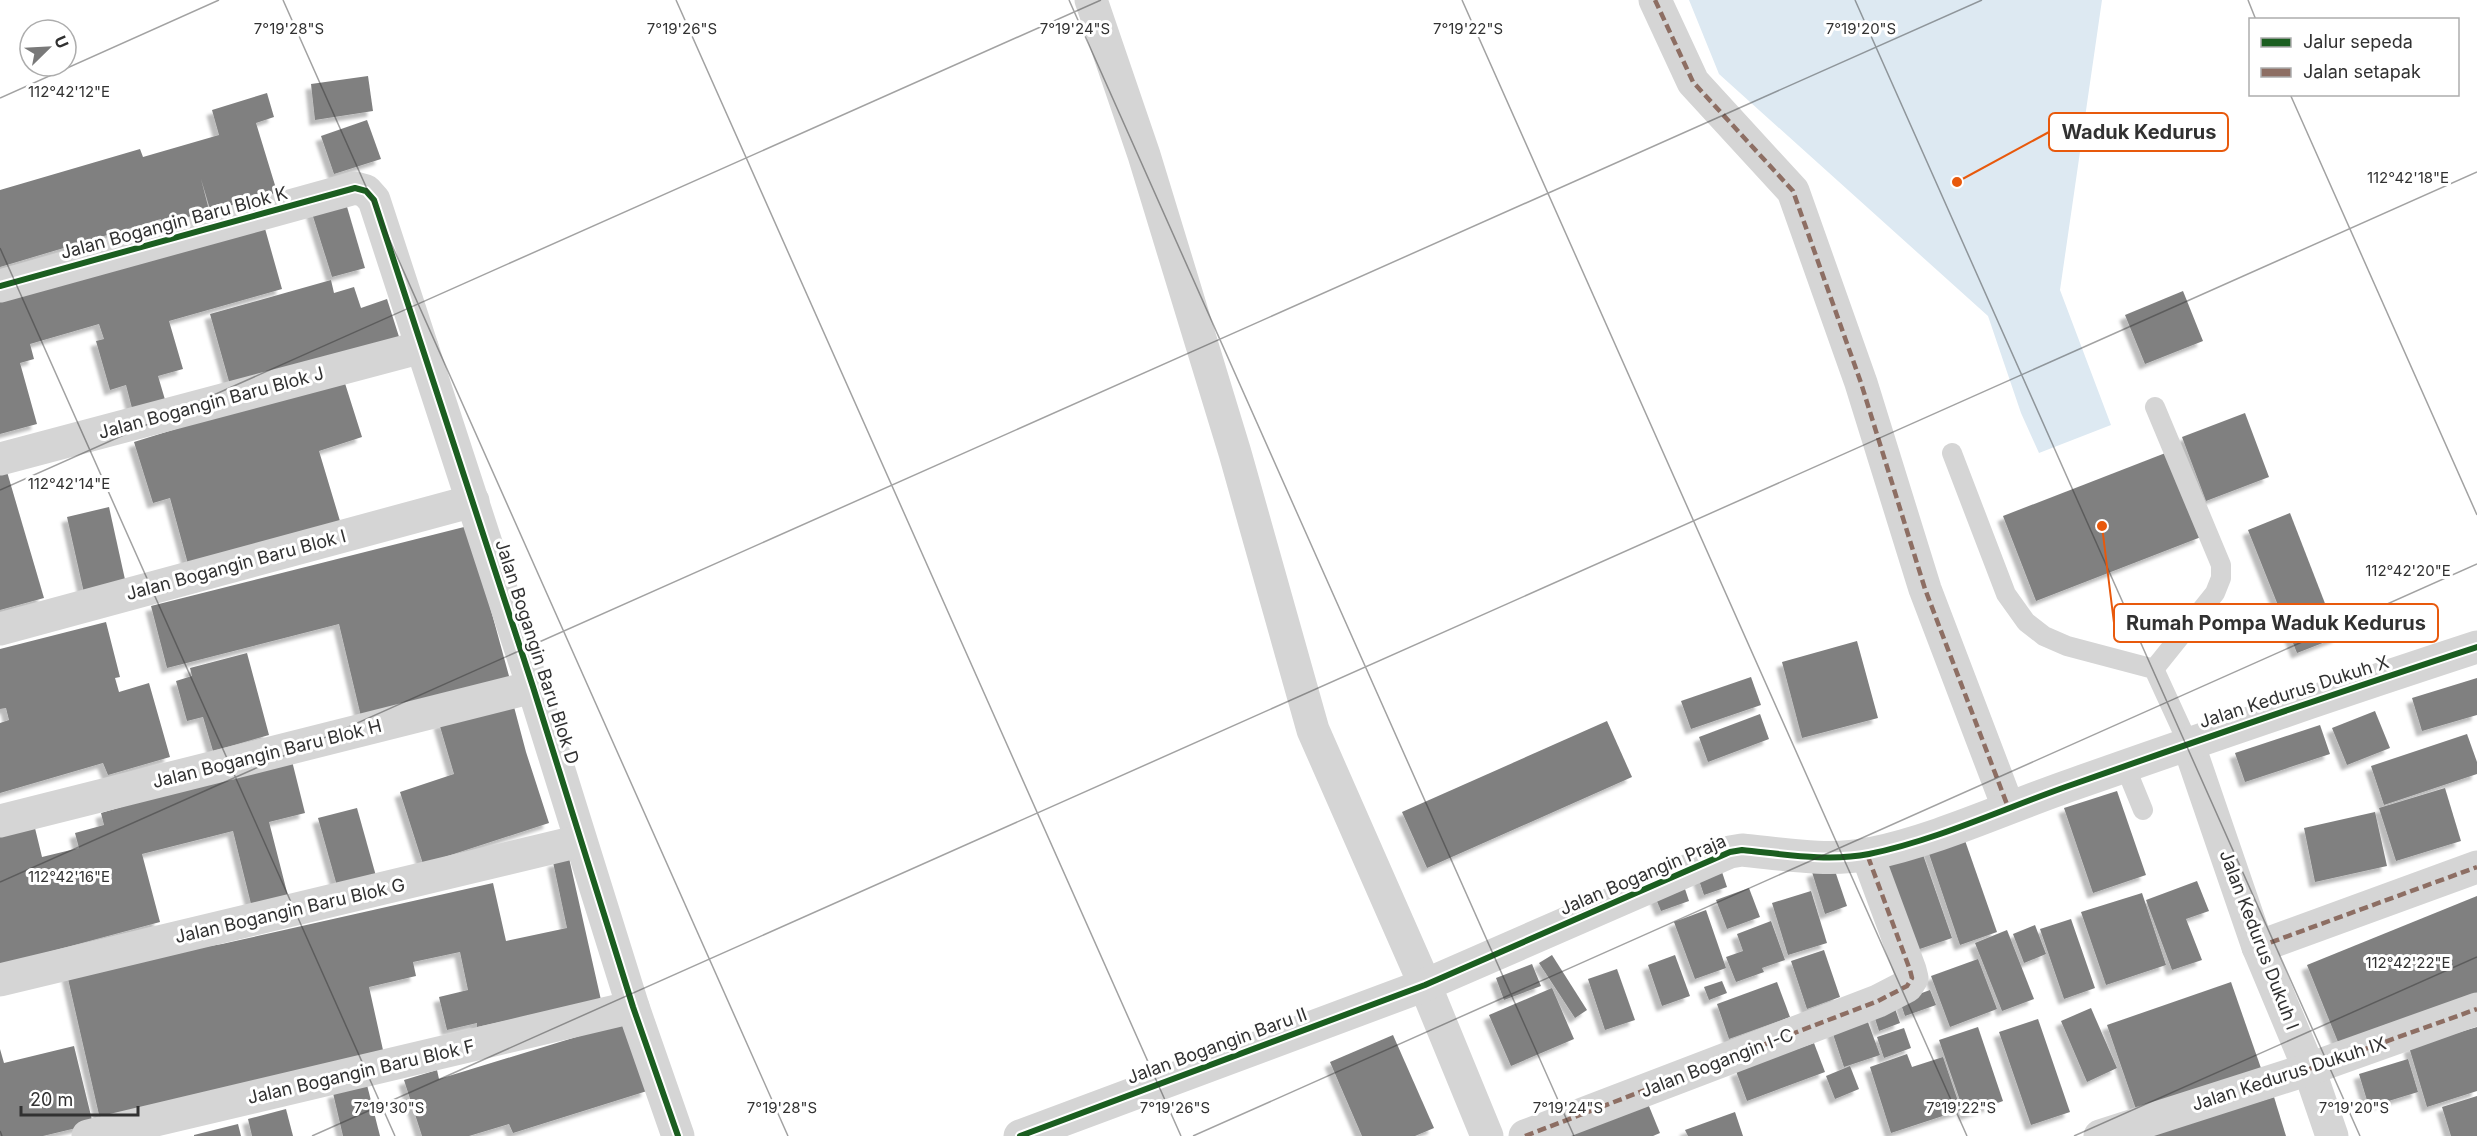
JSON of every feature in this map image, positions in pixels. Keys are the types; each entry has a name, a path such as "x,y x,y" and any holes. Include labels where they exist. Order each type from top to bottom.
{"street":[{"path":"1091,0 1144,155 1235,453 1312,730 1425,985 1487,1136"},
{"path":"1655,0 1693,82 1793,191 1861,383 1925,589 2008,807"},
{"name":"Jalan Bogangin Baru Blok K","path":"0,286 355,188"},
{"name":"Jalan Bogangin Baru Blok D","path":"355,188 366,191 374,200 533,687 633,1007 678,1136"},
{"name":"Jalan Bogangin Baru Blok J","path":"0,459 422,347"},
{"name":"Jalan Bogangin Baru Blok I","path":"0,629 473,501"},
{"name":"Jalan Kedurus Dukuh X","path":"2188,743 2477,647"},
{"name":"Jalan Bogangin Baru Blok H","path":"0,821 533,687"},
{"name":"Jalan Bogangin Praja","path":"1425,985 1730,852 1742,850 1834,858 1867,854 1926,839 2008,807 2188,743"},
{"name":"Jalan Kedurus Dukuh I","path":"2188,743 2258,947 2309,1069 2332,1136"},
{"name":"Jalan Bogangin Baru Blok G","path":"0,980 580,841"},
{"name":"Jalan Bogangin I-C","path":"1525,1136 1878,1001 1907,986 1912,978 1910,970 1867,854"},
{"path":"2258,947 2477,867"},
{"name":"Jalan Bogangin Baru II","path":"1020,1136 1425,985"},
{"name":"Jalan Bogangin Baru Blok F","path":"88,1136 633,1007"},
{"name":"Jalan Kedurus Dukuh IX","path":"2100,1136 2309,1069 2477,1009"}],"lane":[{"path":"2154,669 2215,593 2221,578 2221,565 2155,407"},
{"path":"1953,453 2006,594 2026,622 2044,636 2067,646 2154,669"},
{"path":"2154,669 2188,743"},
{"path":"2124,766 2143,810"}],"shaded area":[{"path":"1689,0 2102,0 2060,290 2111,425 2039,453 2021,413 1988,316 1719,74"}],"building":[{"path":"368,76 373,111 315,120 311,84"},
{"path":"267,93 274,117 256,123 278,195 212,216 201,179 210,214 164,229 161,219 0,267 0,190 140,149 143,157 219,135 212,110"},
{"path":"367,120 381,159 334,174 321,136"},
{"path":"345,200 365,268 332,277 311,210"},
{"path":"264,225 282,289 169,321 183,369 158,376 166,403 133,412 126,385 110,390 96,341 104,339 99,324 30,344 34,359 20,363 37,424 0,434 0,300"},
{"path":"331,280 334,293 354,287 361,308 387,299 401,343 230,385 210,314"},
{"path":"2183,291 2203,341 2145,364 2125,315"},
{"path":"343,377 362,437 319,451 340,521 188,564 170,498 153,503 134,442"},
{"path":"2245,413 2269,477 2206,501 2182,437"},
{"path":"2168,452 2201,537 2036,601 2003,516"},
{"path":"5,465 44,598 0,610 0,467"},
{"path":"109,507 126,584 84,593 67,517"},
{"path":"2290,513 2338,637 2297,653 2248,530"},
{"path":"468,526 512,687 363,725 339,624 167,668 151,606"},
{"path":"106,622 120,677 115,678 119,692 149,683 170,757 108,775 103,763 0,793 0,723 9,720 6,708 0,709 0,649"},
{"path":"1857,641 1878,718 1802,738 1782,662"},
{"path":"247,653 269,735 213,751 203,717 187,721 176,681 192,676 190,668"},
{"path":"1751,677 1761,705 1691,729 1681,701"},
{"path":"2477,678 2477,715 2422,731 2412,698"},
{"path":"513,703 549,823 423,864 400,792 454,774 439,723"},
{"path":"2375,711 2390,748 2347,765 2332,728"},
{"path":"1760,714 1769,739 1708,762 1699,737"},
{"path":"1607,721 1632,777 1427,868 1402,812"},
{"path":"2320,725 2330,754 2245,782 2235,753"},
{"path":"2467,734 2477,762 2477,774 2384,805 2371,766"},
{"path":"291,757 305,813 269,822 289,900 252,908 233,831 142,854 160,922 0,965 0,833 34,824 42,857 79,848 75,833 104,825 101,813"},
{"path":"2445,788 2461,841 2396,861 2379,808"},
{"path":"2117,791 2146,875 2093,893 2064,808"},
{"path":"357,808 376,876 337,886 318,818"},
{"path":"2375,812 2387,866 2315,882 2304,828"},
{"path":"1961,829 1997,932 1960,945 1925,842"},
{"path":"1921,849 1952,938 1908,953 1877,864"},
{"path":"569,858 601,1000 477,1027 477,1023 447,1030 439,997 468,990 460,952 413,962 416,976 369,987 383,1050 100,1119 66,970 222,944 493,883 506,941 567,928 553,862"},
{"path":"1833,865 1847,906 1825,914 1812,872"},
{"path":"1720,866 1727,887 1704,895 1697,874"},
{"path":"2197,881 2209,911 2186,919 2202,960 2172,970 2146,900"},
{"path":"1683,883 1689,901 1661,911 1654,894"},
{"path":"1749,888 1760,917 1727,929 1716,900"},
{"path":"1811,891 1827,943 1788,955 1772,903"},
{"path":"2142,893 2166,965 2106,985 2081,912"},
{"path":"2477,896 2477,997 2342,1052 2307,965"},
{"path":"1706,910 1726,968 1695,979 1674,922"},
{"path":"2071,919 2095,988 2064,999 2040,929"},
{"path":"1771,921 1785,960 1762,968 1764,972 1736,982 1726,957 1743,951 1737,934"},
{"path":"2035,925 2046,954 2024,963 2013,934"},
{"path":"2007,930 2034,999 2002,1011 1975,943"},
{"path":"1824,950 1840,997 1807,1009 1791,961"},
{"path":"1552,955 1587,1010 1575,1018 1539,963"},
{"path":"1675,955 1690,996 1662,1006 1648,965"},
{"path":"1978,959 1997,1009 1950,1027 1931,976"},
{"path":"1532,964 1541,986 1504,1000 1496,978"},
{"path":"1617,969 1635,1020 1605,1030 1588,979"},
{"path":"1722,981 1727,993 1709,1000 1704,987"},
{"path":"1777,982 1790,1017 1729,1039 1717,1004"},
{"path":"2231,982 2262,1071 2138,1115 2107,1025"},
{"path":"1552,988 1574,1039 1511,1066 1489,1015"},
{"path":"1930,990 1936,1005 1905,1016 1900,1001"},
{"path":"1893,1003 1900,1023 1879,1031 1872,1009"},
{"path":"2091,1008 2117,1068 2087,1082 2061,1021"},
{"path":"1865,1014 1880,1055 1844,1067 1830,1025"},
{"path":"2038,1019 2070,1112 2031,1125 1999,1032"},
{"path":"625,1022 647,1091 513,1133 509,1124 469,1136 422,1136 404,1080 437,1070 439,1079"},
{"path":"1978,1027 2003,1101 1965,1115 1939,1040"},
{"path":"2477,1027 2477,1091 2427,1107 2409,1047"},
{"path":"1904,1028 1911,1048 1884,1058 1877,1037"},
{"path":"1393,1035 1434,1128 1415,1136 1362,1136 1330,1062"},
{"path":"1814,1043 1825,1072 1747,1101 1736,1071"},
{"path":"74,1046 93,1124 43,1136 0,1136 0,1049 4,1063"},
{"path":"1907,1054 1912,1067 1943,1057 1961,1110 1891,1133 1870,1067"},
{"path":"2408,1059 2418,1092 2369,1107 2359,1074"},
{"path":"1850,1066 1859,1089 1835,1099 1826,1076"},
{"path":"367,1085 380,1136 343,1136 333,1093"},
{"path":"1644,1094 1660,1133 1653,1136 1563,1136"},
{"path":"2477,1096 2477,1136 2451,1136 2442,1107"},
{"path":"2274,1097 2286,1136 2147,1136"},
{"path":"286,1109 293,1136 252,1136 248,1119"},
{"path":"1735,1112 1743,1136 1688,1136 1685,1130"},
{"path":"238,1124 241,1136 194,1136 194,1135"}],"marked path":[{"path":"1655,0 1693,82 1793,191 1861,383 1925,589 2008,807"},
{"path":"1525,1136 1878,1001 1907,986 1912,978 1910,970 1867,854"},
{"path":"2258,947 2477,867"},
{"path":"2309,1069 2477,1009"}],"cycle path":[{"path":"0,286 355,188 366,191 374,200 533,687 633,1007 678,1136"},
{"path":"1020,1136 1425,985 1730,852 1742,850 1838,857 1869,854 1895,848 1947,832 2049,793 2325,697 2477,647"}],"place":[{"name":"Waduk Kedurus","path":"1957,182"},
{"name":"Rumah Pompa Waduk Kedurus","path":"2102,526"}]}
